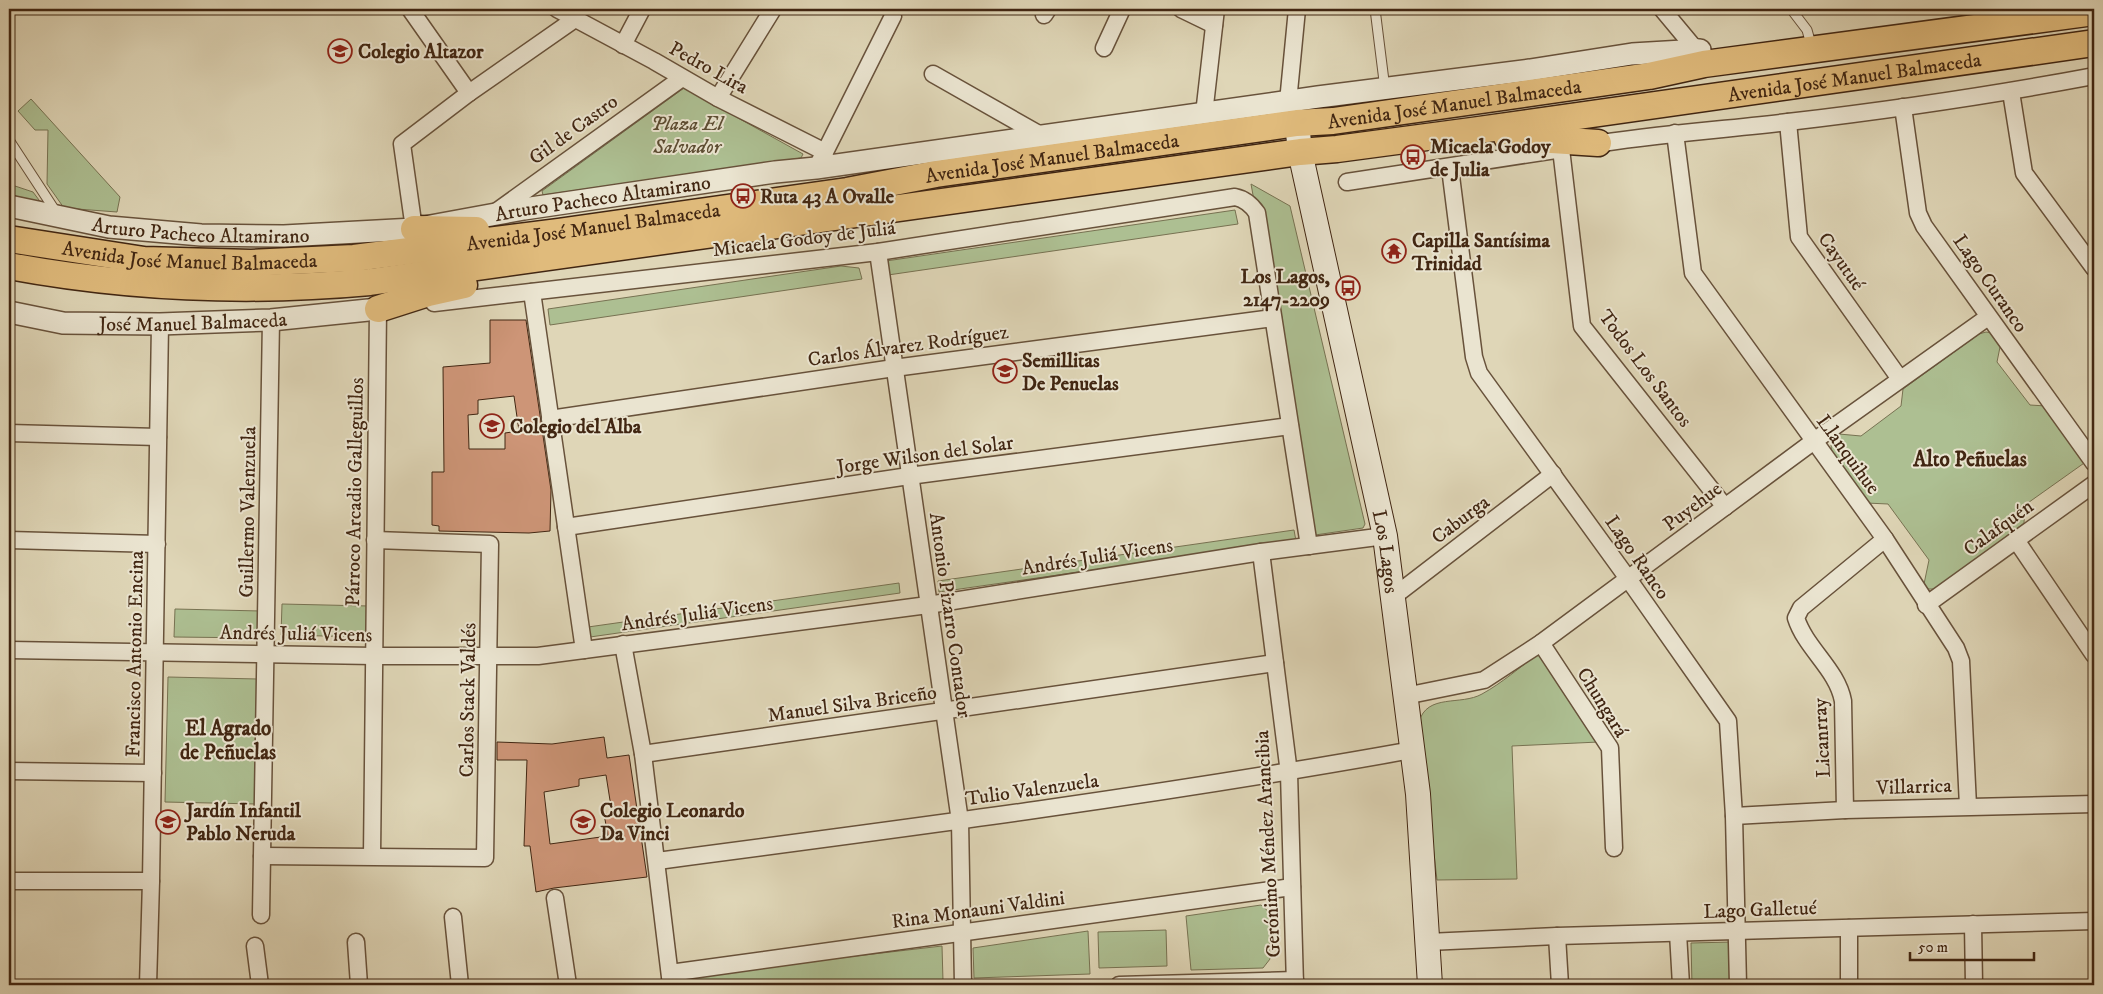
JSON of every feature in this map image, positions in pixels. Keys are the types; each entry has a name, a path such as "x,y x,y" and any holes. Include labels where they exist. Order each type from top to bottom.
{"main road":[{"name":"Avenida José Manuel Balmaceda","path":"9,240 144,260 251,263 354,258 559,232 846,191 1292,112 1333,121 1649,76 1702,57 1768,56 1970,27 2094,12"},
{"name":"Avenida José Manuel Balmaceda","path":"9,266 113,282 228,288 288,288 370,282 1300,152 1337,149 1472,131 2094,43"},
{"path":"1633,108 1651,100 1681,93 1691,87 1701,79 1702,57"},
{"name":"Los Lagos","path":"1292,112 1384,536 1418,794 1430,985"},
{"path":"1472,131 1493,136 1598,143"},
{"path":"414,229 559,232"},
{"path":"378,309 428,293 552,268 615,249"}],"street":[{"path":"410,9 469,92"},
{"name":"Pedro Lira","path":"557,9 718,98 820,160"},
{"path":"623,45 642,9"},
{"path":"718,98 772,9"},
{"path":"1104,48 1122,9"},
{"path":"1181,9 1214,25"},
{"path":"1204,114 1216,9"},
{"path":"1292,112 1297,9"},
{"path":"1662,9 1702,57"},
{"path":"820,160 893,16"},
{"path":"414,229 402,144 469,92 575,18"},
{"name":"Arturo Pacheco Altamirano","path":"9,206 109,227 210,235 284,236 414,229 534,208 765,173 820,160 1044,137 1204,114 1292,112 1385,89 1632,54 1702,57"},
{"path":"933,74 1044,137"},
{"path":"1347,182 1450,168 1598,143 1788,122 2011,92 2094,76"},
{"name":"Gil de Castro","path":"490,216 682,78"},
{"path":"2011,92 2024,173 2094,268"},
{"name":"Lago Curanco","path":"1903,106 1918,213 1924,226 2094,463"},
{"name":"Cayutué","path":"1788,122 1799,237 1900,379"},
{"name":"Llanquihue","path":"1675,133 1693,273 1885,539 1926,605 1956,648 1961,661 1968,806"},
{"name":"Todos Los Santos","path":"1560,149 1582,326 1726,507"},
{"name":"Lago Ranco","path":"1450,168 1474,358 1479,373 1629,580 1728,721 1734,816 1738,985"},
{"name":"Micaela Godoy de Juliá","path":"378,309 878,252 1235,198 1247,202 1256,213 1273,318"},
{"name":"Antonio Pizarro Contador","path":"878,252 960,821 964,985"},
{"path":"532,292 584,650"},
{"name":"José Manuel Balmaceda","path":"9,312 63,323 160,324 271,320 378,309"},
{"name":"Párroco Arcadio Galleguillos","path":"372,856 378,309"},
{"name":"Puyehue","path":"1405,696 1484,680 1541,643 1629,580 1814,441 1988,316"},
{"path":"1273,318 1309,546"},
{"name":"Carlos Álvarez Rodríguez","path":"550,419 894,368 1273,318"},
{"name":"Guillermo Valenzuela","path":"261,915 271,320"},
{"path":"9,322 63,323"},
{"name":"Francisco Antonio Encina","path":"148,985 160,324"},
{"name":"Jorge Wilson del Solar","path":"566,527 909,476 1290,426"},
{"path":"9,433 158,437"},
{"name":"Caburga","path":"1393,597 1553,474"},
{"name":"Calafquén","path":"1926,605 2094,484"},
{"name":"Andrés Juliá Vicens","path":"9,650 374,656 538,656 928,605 1261,552 1384,536"},
{"name":"Licanrray","path":"1845,810 1843,700 1840,686 1800,630 1796,618 1801,608 1885,539"},
{"path":"9,540 156,544"},
{"name":"Carlos Stack Valdés","path":"372,856 485,858 489,656 490,544 375,540"},
{"path":"2016,540 2094,656"},
{"name":"Gerónimo Méndez Arancibia","path":"1261,552 1289,772 1295,983"},
{"name":"Chungará","path":"1541,643 1610,748 1614,848"},
{"path":"623,644 643,754 670,979"},
{"name":"Manuel Silva Briceño","path":"643,754 1275,664"},
{"name":"Tulio Valenzuela","path":"657,861 960,821 1289,772 1412,750"},
{"path":"9,771 153,773"},
{"name":"Villarrica","path":"1734,816 1845,810 2094,804"},
{"path":"262,856 372,856"},
{"path":"9,881 151,881"},
{"name":"Rina Monauni Valdini","path":"670,979 962,932 1292,887"},
{"path":"555,898 568,985"},
{"path":"454,917 460,985"},
{"name":"Lago Galletué","path":"1428,942 1557,936 2094,921"},
{"path":"1973,924 1974,985"},
{"path":"1849,928 1849,985"},
{"path":"1678,933 1681,985"},
{"path":"1557,936 1560,985"},
{"path":"356,942 359,985"},
{"path":"255,946 260,985"},
{"path":"1119,985 1295,983"}],"lane":[{"path":"1374,9 1385,89"},
{"path":"1791,9 1807,30 1813,50"},
{"path":"9,140 59,217"}],"green space":[{"name":"Plaza El Salvador","path":"684,88 803,154 801,158 543,195 542,191"},
{"path":"31,99 120,197 117,212 64,208 47,184 48,130 35,130 18,111"},
{"path":"9,184 33,192 42,204 9,194"},
{"path":"1251,184 1290,206 1365,524 1363,528 1315,535"},
{"path":"1235,210 1238,224 888,275 886,261"},
{"path":"841,266 859,268 862,279 550,325 548,309"},
{"path":"1993,333 2001,342 1997,362 2030,405 2046,406 2087,461 2025,505 2024,523 1936,589 1928,589 1924,584 1929,560 1888,504 1866,503 1832,456 1831,445 1839,434 1861,436 1901,406 1903,389 1979,334"},
{"path":"1294,530 1296,541 939,592 938,581"},
{"path":"899,583 900,593 590,637 588,627"},
{"path":"282,604 369,606 369,637 281,635"},
{"path":"175,609 261,611 260,638 174,637"},
{"path":"1538,654 1599,742 1512,746 1517,879 1437,880 1419,722 1423,713 1429,707 1437,704 1482,694"},
{"path":"168,677 258,679 256,804 165,802"},
{"path":"1261,905 1269,912 1270,959 1263,968 1191,970 1186,916"},
{"path":"1166,930 1167,966 1099,968 1098,932"},
{"path":"1088,931 1090,974 974,978 973,948"},
{"path":"1732,942 1733,985 1692,985 1691,943"},
{"path":"942,946 943,981 880,985 692,985 692,975"}],"building":[{"name":"Colegio del Alba","path":"490,320 526,320 551,490 550,531 529,533 439,531 439,526 432,525 432,472 444,472 443,367 490,363","holes":["514,396 519,431 505,433 505,449 469,449 468,415 478,414 478,400"]},
{"path":"604,737 607,758 629,755 647,877 554,888 536,892 530,846 524,846 527,760 497,760 497,742 552,744","holes":["606,775 612,813 604,814 608,836 550,844 544,792 579,786 579,779"]}],"place":[{"name":"Colegio Altazor","path":"340,51"},
{"name":"Micaela Godoy de Julia","path":"1413,157"},
{"name":"Ruta 43 A Ovalle","path":"743,196"},
{"name":"Capilla Santísima Trinidad","path":"1394,251"},
{"name":"Los Lagos, 2147-2209","path":"1348,288"},
{"name":"Semillitas De Penuelas","path":"1005,371"},
{"name":"Colegio del Alba","path":"492,426"},
{"name":"Jardín Infantil Pablo Neruda","path":"168,822"},
{"name":"Colegio Leonardo Da Vinci","path":"583,822"}],"district":[{"name":"Alto Peñuelas","path":"1970,459"},
{"name":"El Agrado de Peñuelas","path":"228,740"}]}
